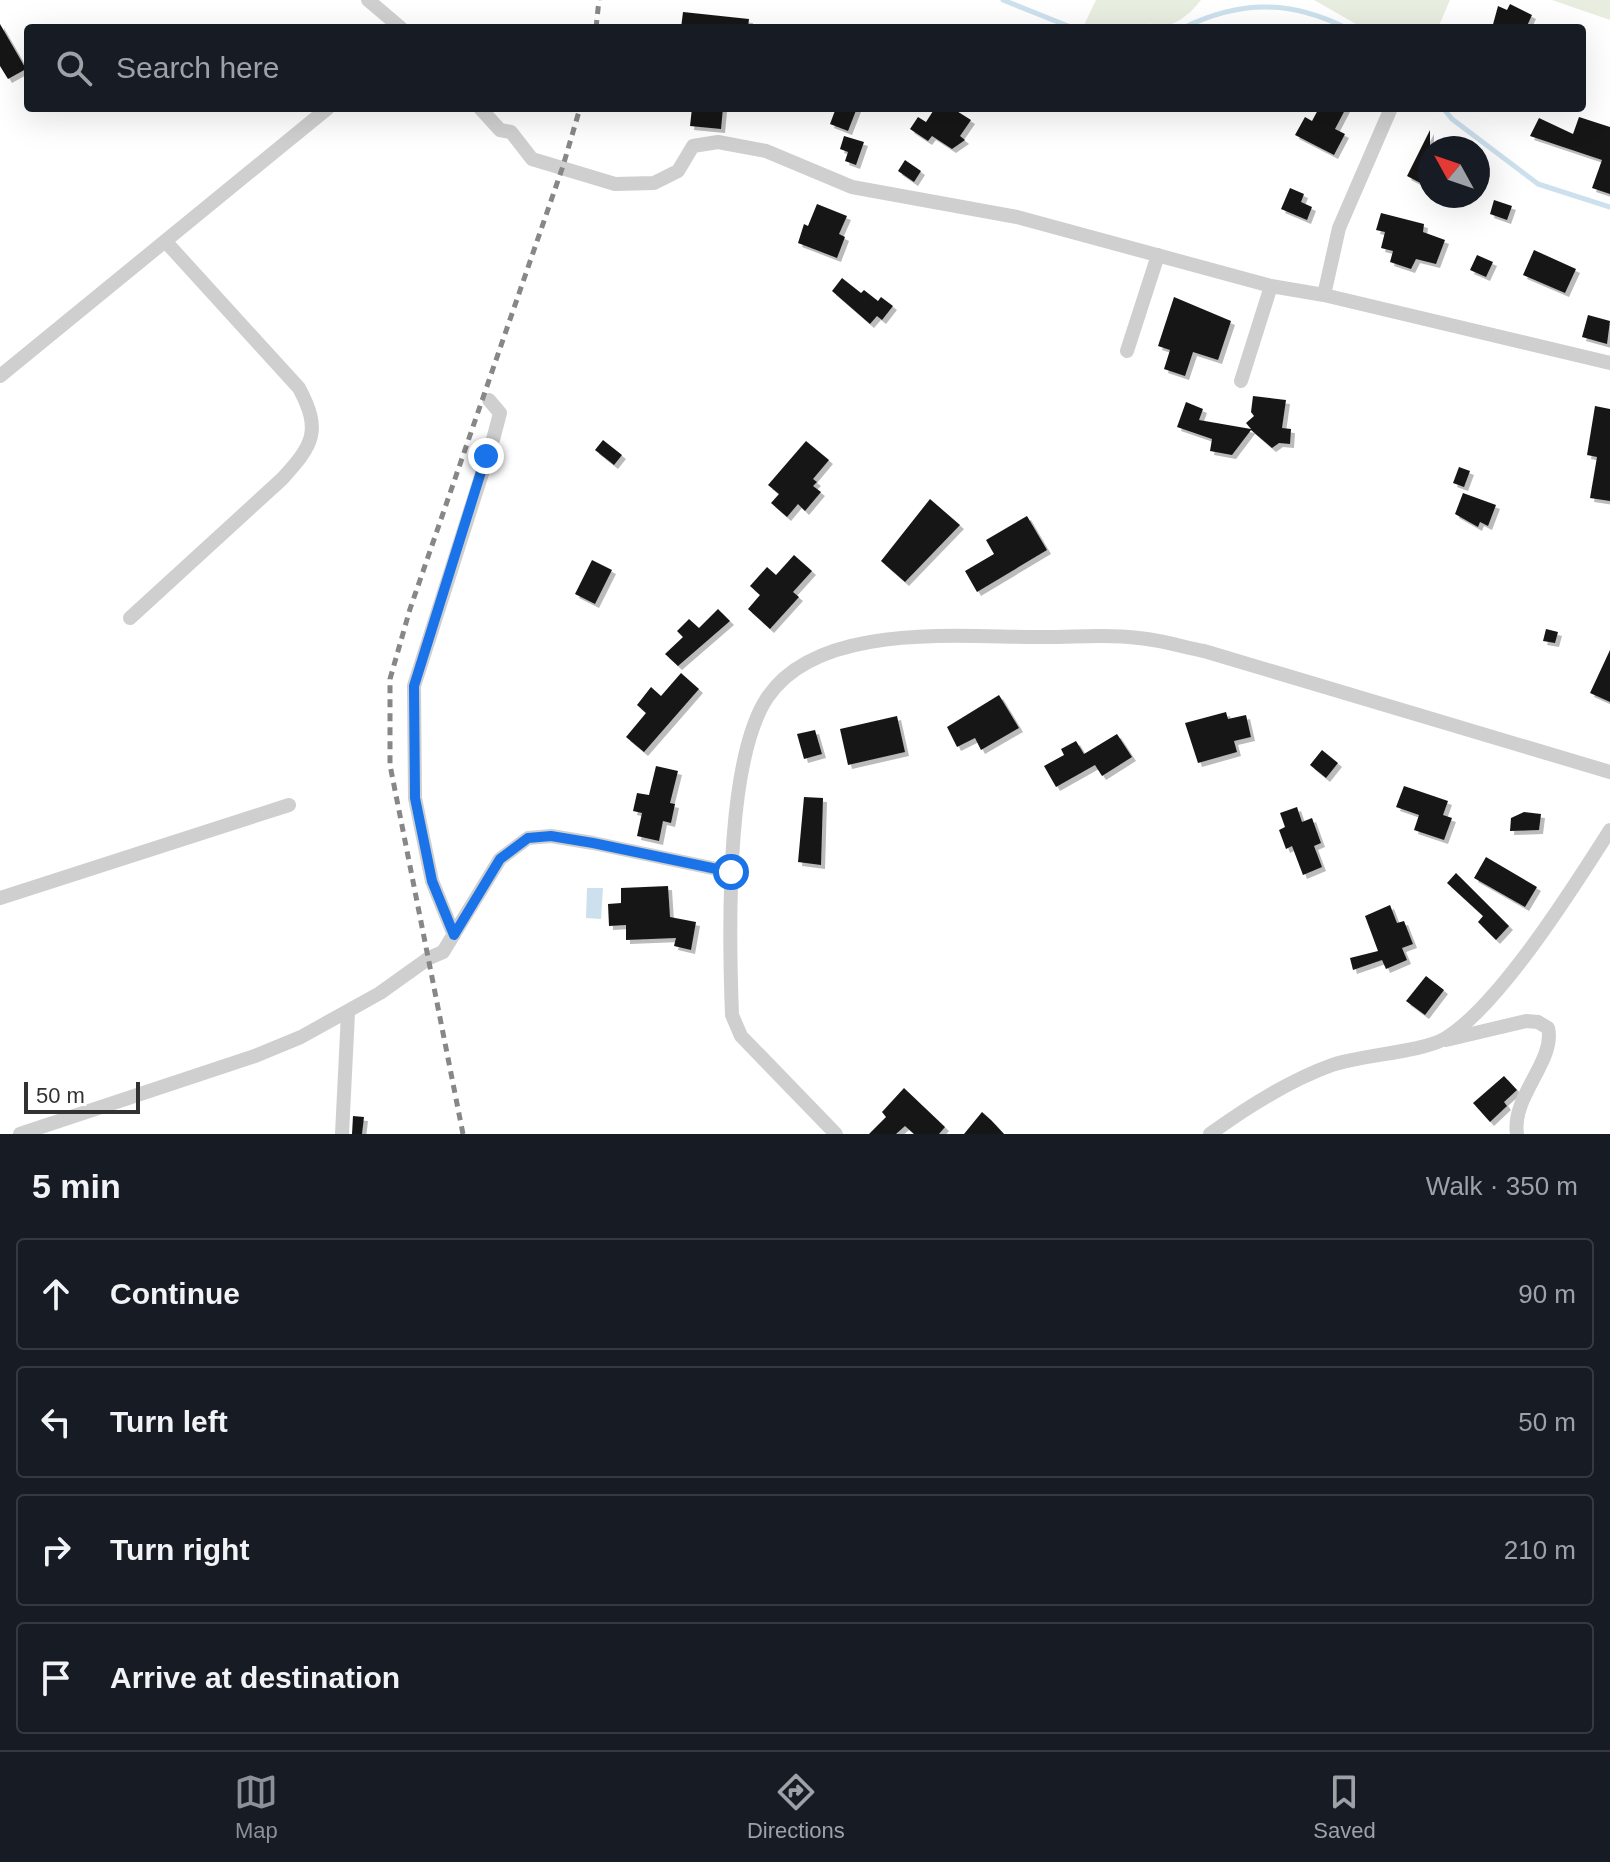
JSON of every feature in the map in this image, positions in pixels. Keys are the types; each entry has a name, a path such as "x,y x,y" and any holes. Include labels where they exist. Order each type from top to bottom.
{"street":[{"path":"368,0 396,24"},
{"path":"0,376 323,112"},
{"path":"484,112 500,130 511,132 532,159 615,184 654,183 678,171 693,146 718,142 766,151 852,187 1017,217 1271,286 1324,295 1610,363"},
{"path":"1324,295 1339,228 1389,112"},
{"path":"130,618 282,479 304,455 314,432 312,411 299,388 166,242"},
{"path":"1127,351 1158,255"},
{"path":"1241,381 1271,286"},
{"path":"454,935 432,881 415,798 414,686 494,436 500,413 489,400"},
{"path":"836,1134 736,1029 730,963 731,872 744,766 758,713 769,695 808,662 840,649 911,637 1138,637 1204,651 1610,772"},
{"path":"0,898 289,805"},
{"path":"1443,1040 1487,1001 1576,883 1610,830"},
{"path":"20,1134 255,1056 348,1013 429,958 443,952 500,859 528,838 551,836 593,843 731,872"},
{"path":"342,1134 348,1013"},
{"path":"1210,1134 1234,1116 1331,1066 1526,1021 1548,1028 1546,1048 1520,1108 1517,1134"}],"shaded area":[{"path":"1096,0 1201,0 1188,14 1172,24 1084,24"},
{"path":"1314,0 1450,0 1440,24 1356,24"},
{"path":"1552,0 1610,0 1610,20"}],"water":[{"path":"587,888 603,888 601,919 586,918"}],"building":[{"path":"1510,4 1532,15 1528,24 1493,24 1498,6 1507,10"},
{"path":"683,12 749,19 748,24 682,24"},
{"path":"0,24 24,70 8,79 0,66"},
{"path":"692,112 723,112 721,129 690,126"},
{"path":"834,112 855,112 848,131 830,124"},
{"path":"932,112 958,112 971,120 960,136 965,140 952,149 932,136 928,141 910,129 918,117 926,122"},
{"path":"1317,112 1344,112 1335,129 1345,134 1334,155 1295,135 1305,117 1312,121"},
{"path":"1579,117 1610,127 1610,194 1592,188 1602,160 1530,136 1539,118 1573,134"},
{"path":"844,136 864,142 856,165 845,161 848,152 840,149"},
{"path":"1418,154 1418,182 1407,176"},
{"path":"905,160 921,171 914,182 898,171"},
{"path":"1290,188 1304,194 1301,202 1312,207 1307,220 1281,209"},
{"path":"1494,200 1512,206 1507,220 1490,214"},
{"path":"817,204 847,216 839,234 845,237 837,258 798,243 804,224 808,226"},
{"path":"1381,213 1424,224 1423,232 1445,240 1436,264 1416,259 1411,269 1390,262 1393,251 1381,248 1385,232 1376,230"},
{"path":"1534,250 1576,269 1565,293 1523,275"},
{"path":"1477,255 1493,262 1486,277 1470,270"},
{"path":"842,278 861,293 864,290 878,301 881,297 893,306 882,320 877,316 870,324 832,291"},
{"path":"1174,297 1231,321 1218,360 1193,352 1185,376 1164,369 1170,350 1158,346"},
{"path":"1588,315 1610,321 1607,344 1582,337"},
{"path":"1253,396 1286,400 1282,428 1291,429 1290,444 1279,443 1272,448 1251,430 1232,455 1210,451 1212,439 1177,427 1186,402 1203,409 1199,420 1251,429 1246,423 1254,416 1251,412"},
{"path":"1595,406 1610,409 1610,501 1590,498 1597,457 1587,455"},
{"path":"603,440 622,455 614,465 595,450"},
{"path":"806,441 829,460 813,479 817,482 813,486 821,492 805,511 798,504 787,517 771,503 779,494 768,485"},
{"path":"1459,467 1470,471 1464,487 1453,483"},
{"path":"1463,493 1496,505 1488,526 1480,522 1478,527 1455,514"},
{"path":"930,499 960,525 905,582 881,561"},
{"path":"1027,516 1047,550 977,592 965,571 994,554 986,540"},
{"path":"794,555 812,571 793,592 799,597 770,629 748,609 760,595 750,586 767,567 776,575"},
{"path":"592,560 612,570 595,604 575,594"},
{"path":"718,609 730,621 678,666 665,654 683,637 677,631 689,619 699,628"},
{"path":"1546,629 1558,632 1555,643 1543,641"},
{"path":"1610,650 1610,702 1590,693"},
{"path":"681,673 699,689 644,752 626,737 646,713 637,705 651,687 661,696"},
{"path":"999,695 1019,728 981,750 975,738 957,747 947,727"},
{"path":"1226,712 1228,719 1246,715 1251,737 1234,741 1237,752 1198,763 1185,723"},
{"path":"897,716 905,752 848,765 840,729"},
{"path":"815,730 822,754 804,759 797,734"},
{"path":"1117,734 1132,757 1102,776 1095,765 1056,787 1044,766 1064,755 1061,749 1076,741 1084,754"},
{"path":"1322,750 1338,763 1326,778 1310,765"},
{"path":"656,766 678,771 670,803 675,804 671,823 663,821 659,841 637,836 642,813 633,811 637,793 649,795"},
{"path":"1404,786 1448,801 1443,815 1452,818 1444,840 1414,830 1419,815 1396,807"},
{"path":"804,797 823,798 821,865 798,862"},
{"path":"1297,807 1302,822 1312,818 1321,843 1314,846 1322,867 1303,875 1292,846 1286,849 1279,830 1285,827 1280,813"},
{"path":"1524,812 1541,814 1539,830 1510,831 1511,818"},
{"path":"1486,857 1537,887 1525,907 1474,878"},
{"path":"1456,873 1509,926 1496,940 1478,922 1483,916 1447,883"},
{"path":"668,886 670,917 696,922 691,950 674,946 676,938 626,940 626,925 609,926 608,904 621,903 621,888"},
{"path":"1390,905 1397,923 1404,921 1413,944 1402,948 1407,960 1386,969 1382,960 1353,970 1350,958 1378,951 1365,916"},
{"path":"1426,976 1444,990 1425,1015 1406,1001"},
{"path":"1504,1076 1517,1090 1504,1102 1507,1106 1490,1122 1473,1103"},
{"path":"904,1088 945,1127 939,1134 914,1134 905,1126 896,1134 869,1134 886,1117 882,1112"},
{"path":"982,1112 991,1120 1004,1134 964,1134"},
{"path":"353,1116 364,1117 362,1134 352,1134"}],"waterway":[{"path":"1003,0 1063,24"},
{"path":"1192,24 1225,12 1265,7 1305,12 1337,24"},
{"path":"1446,112 1538,184 1610,207"}],"railway":[{"path":"596,24 599,0"},
{"path":"463,1134 390,765 390,679 410,609 579,112"}],"route":[{"path":"486,456 414,686 412,779 415,798 432,881 454,935 500,859 528,838 551,836 593,843 731,872"}]}
